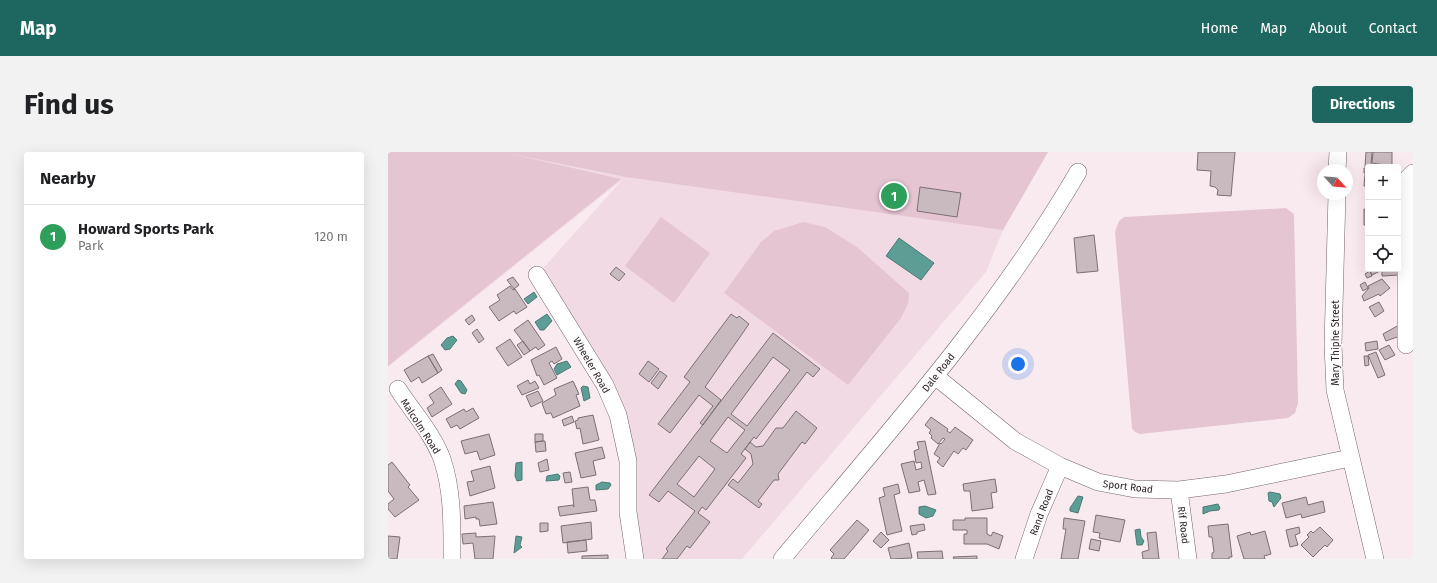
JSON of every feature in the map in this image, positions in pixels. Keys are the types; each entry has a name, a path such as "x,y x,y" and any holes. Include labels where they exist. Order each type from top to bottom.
{"street":[{"path":"1338,152 1338,164"},
{"name":"Dale Road","path":"782,559 935,376 1005,286 1030,251 1078,172"},
{"path":"1406,345 1409,253 1406,185 1408,178 1413,173"},
{"name":"Mary Thiphe Street","path":"1337,200 1333,371 1335,390 1375,559"},
{"name":"Wheeler Road","path":"537,275 605,385 618,415 628,461 628,512 635,559"},
{"name":"Sport Road","path":"935,376 1015,441 1060,466 1098,482 1135,488 1179,490 1226,484 1350,458"},
{"name":"Malcolm Road","path":"398,389 434,442 442,458 448,483 451,509 452,559"},
{"name":"Rand Road","path":"1024,559 1039,514 1060,466"},
{"name":"Rif Road","path":"1179,490 1188,559"}],"shaded area":[{"path":"388,152 1048,152 1003,230 986,272 742,559 634,559 624,437 537,275 623,179 388,367"},
{"path":"388,152 1048,152 1003,230 626,177 507,153 621,179 388,366"},
{"path":"1286,208 1294,214 1298,403 1295,413 1288,418 1140,434 1135,432 1132,428 1115,232 1119,221 1124,217"},
{"path":"661,217 710,253 674,303 625,266"},
{"path":"803,222 825,227 857,247 909,293 908,304 901,318 848,385 724,293 761,242 774,231"},
{"path":"899,238 934,263 921,280 886,256"},
{"path":"534,292 537,297 528,304 524,299"},
{"path":"547,314 552,321 544,330 540,330 535,322"},
{"path":"453,336 457,340 450,349 445,350 441,345 447,338"},
{"path":"567,361 571,367 557,375 554,369 557,364"},
{"path":"458,380 461,381 467,390 465,394 461,393 455,384"},
{"path":"583,386 588,387 590,398 584,401 581,388"},
{"path":"522,462 522,480 517,481 515,476 516,463"},
{"path":"558,474 560,476 559,480 546,481 547,476"},
{"path":"602,482 610,483 611,485 608,489 596,490 596,485"},
{"path":"1268,493 1280,494 1281,498 1274,507 1272,502 1269,501"},
{"path":"1078,496 1083,497 1078,513 1070,511 1070,508"},
{"path":"1218,504 1220,508 1219,510 1210,511 1203,514 1203,507"},
{"path":"925,506 936,510 933,516 926,518 919,514 919,507"},
{"path":"1140,529 1141,537 1144,541 1142,545 1137,545 1135,530"},
{"path":"516,536 522,537 520,545 522,547 514,553"}],"building":[{"path":"1198,152 1235,152 1231,196 1217,195 1218,190 1215,187 1210,186 1211,171 1197,170"},
{"path":"1366,152 1372,152 1371,164 1365,164"},
{"path":"1373,152 1392,152 1392,164 1372,163"},
{"path":"920,187 961,193 957,217 917,211"},
{"path":"1364,209 1365,209 1365,225"},
{"path":"1094,235 1098,271 1077,273 1074,238"},
{"path":"616,267 625,274 619,281 610,274"},
{"path":"1370,272 1378,272 1372,275"},
{"path":"1370,272 1372,276 1367,278 1365,274"},
{"path":"1382,272 1398,272 1399,275 1382,276"},
{"path":"513,277 519,285 514,289 507,280"},
{"path":"1382,279 1390,288 1380,296 1379,294 1364,301 1362,296 1369,288 1368,286"},
{"path":"1365,282 1368,288 1363,291 1360,285"},
{"path":"510,286 513,290 515,289 527,307 516,314 514,311 499,321 489,307 500,300 497,295"},
{"path":"1379,302 1384,311 1375,317 1369,307"},
{"path":"731,314 737,318 739,316 749,324 705,387 721,400 703,425 700,423 713,406 699,395 670,433 658,424 690,382 684,377"},
{"path":"472,315 475,320 469,325 465,320"},
{"path":"528,320 545,345 538,350 536,347 530,351 514,330"},
{"path":"1399,325 1400,336 1386,341 1383,334"},
{"path":"477,329 484,339 479,343 472,333"},
{"path":"773,333 820,369 813,377 807,372 756,439 754,437 741,454 746,458 706,510 702,507 698,513 710,522 690,548 687,546 677,559 662,559 668,551 666,549 695,511 668,491 659,502 649,495","holes":["773,357 790,370 747,426 731,414","728,417 745,430 727,453 710,441","699,456 715,469 694,497 677,484"]},
{"path":"510,339 522,357 508,366 496,348"},
{"path":"523,341 530,351 524,355 517,345"},
{"path":"1377,341 1378,349 1366,351 1365,343"},
{"path":"1389,345 1395,355 1385,360 1379,350"},
{"path":"556,347 562,359 554,364 552,361 549,363 557,378 544,385 539,375 537,376 531,360"},
{"path":"1376,352 1385,375 1378,378 1368,355"},
{"path":"433,354 442,370 438,373 428,356"},
{"path":"428,356 438,373 422,383 419,377 411,382 404,370"},
{"path":"1364,356 1368,356 1369,365 1365,366"},
{"path":"648,361 659,369 649,382 639,374"},
{"path":"660,371 667,376 658,389 651,383"},
{"path":"528,380 530,384 535,381 539,388 522,395 517,386"},
{"path":"573,381 579,394 576,395 580,406 553,418 551,413 546,414 542,403 556,395 554,389"},
{"path":"441,387 452,404 432,417 427,408 434,403 429,395"},
{"path":"538,391 543,401 531,407 526,396"},
{"path":"473,408 479,418 460,429 457,425 451,428 446,419 464,409 466,412"},
{"path":"796,411 817,428 805,444 802,442 778,474 779,480 774,480 758,501 762,504 759,508 728,485 733,479 738,483 753,464 751,454 745,449 750,442 756,447 763,446 776,428 783,428"},
{"path":"593,415 599,440 583,444 580,428 577,429 575,421 578,420 578,418"},
{"path":"572,416 574,422 564,426 562,420"},
{"path":"931,417 948,429 947,431 950,433 955,427 973,440 966,450 963,448 958,454 954,451 943,467 937,462 940,458 934,454 940,443 941,444 945,439 943,438 938,444 931,438 932,436 929,433 931,430 925,425"},
{"path":"489,434 495,455 480,460 477,451 465,454 461,441"},
{"path":"535,434 543,434 543,441 535,442"},
{"path":"545,441 546,451 536,452 535,442"},
{"path":"925,441 936,494 928,495 924,480 918,482 920,491 909,493 901,464 914,461 916,470 922,468 921,462 916,463 914,451 919,449 917,442"},
{"path":"602,447 605,458 593,461 596,475 581,478 575,453"},
{"path":"547,459 549,470 540,472 538,463"},
{"path":"392,462 410,485 408,487 419,500 395,517 388,509 388,504 394,499 388,491 388,465"},
{"path":"490,466 495,488 470,496 467,482 474,481 471,471"},
{"path":"570,472 572,482 565,483 563,473"},
{"path":"995,479 997,492 991,493 993,508 972,511 970,491 964,491 963,484"},
{"path":"898,484 900,493 894,495 902,531 887,535 879,498 885,496 883,488"},
{"path":"588,487 590,500 595,500 597,511 560,516 558,507 573,505 574,507 572,489"},
{"path":"1306,497 1308,505 1323,501 1325,512 1302,518 1301,514 1286,518 1282,503"},
{"path":"493,502 497,524 480,526 479,519 476,519 476,517 465,519 464,506"},
{"path":"1096,515 1125,520 1120,542 1099,538 1100,533 1093,532"},
{"path":"965,518 987,518 987,534 991,536 993,532 1003,536 999,549 987,544 964,544 964,534 967,534 967,530 953,530 953,520 965,520"},
{"path":"1064,518 1085,521 1078,559 1061,559 1066,529 1063,529"},
{"path":"857,520 869,530 844,559 832,559 831,558 834,554 830,550"},
{"path":"591,522 592,539 563,543 561,526"},
{"path":"540,523 548,523 548,531 540,532"},
{"path":"924,524 925,530 912,535 910,526"},
{"path":"1228,524 1232,557 1229,557 1229,559 1212,559 1212,553 1214,552 1212,537 1209,537 1208,526"},
{"path":"1299,527 1300,533 1295,535 1298,545 1290,547 1286,530"},
{"path":"1320,527 1333,540 1327,547 1325,545 1313,557 1301,545 1309,537 1307,535 1311,531 1313,533"},
{"path":"1265,531 1271,554 1264,556 1265,559 1244,559 1237,536 1250,532 1251,535"},
{"path":"881,532 889,540 881,548 873,541"},
{"path":"1156,532 1159,559 1143,559 1142,552 1149,550 1147,533"},
{"path":"476,533 476,537 495,536 493,559 475,559 473,543 463,544 462,534"},
{"path":"388,536 400,537 397,559 388,559"},
{"path":"1091,539 1101,541 1099,551 1089,549"},
{"path":"586,540 587,551 568,553 567,542"},
{"path":"909,543 912,558 891,559 888,548"},
{"path":"942,551 943,559 918,559 917,552"},
{"path":"608,555 608,559 582,559 582,556"},
{"path":"977,556 977,559 954,559 953,557"}],"place":[{"name":"Howard Sports Park","path":"894,196"}]}
